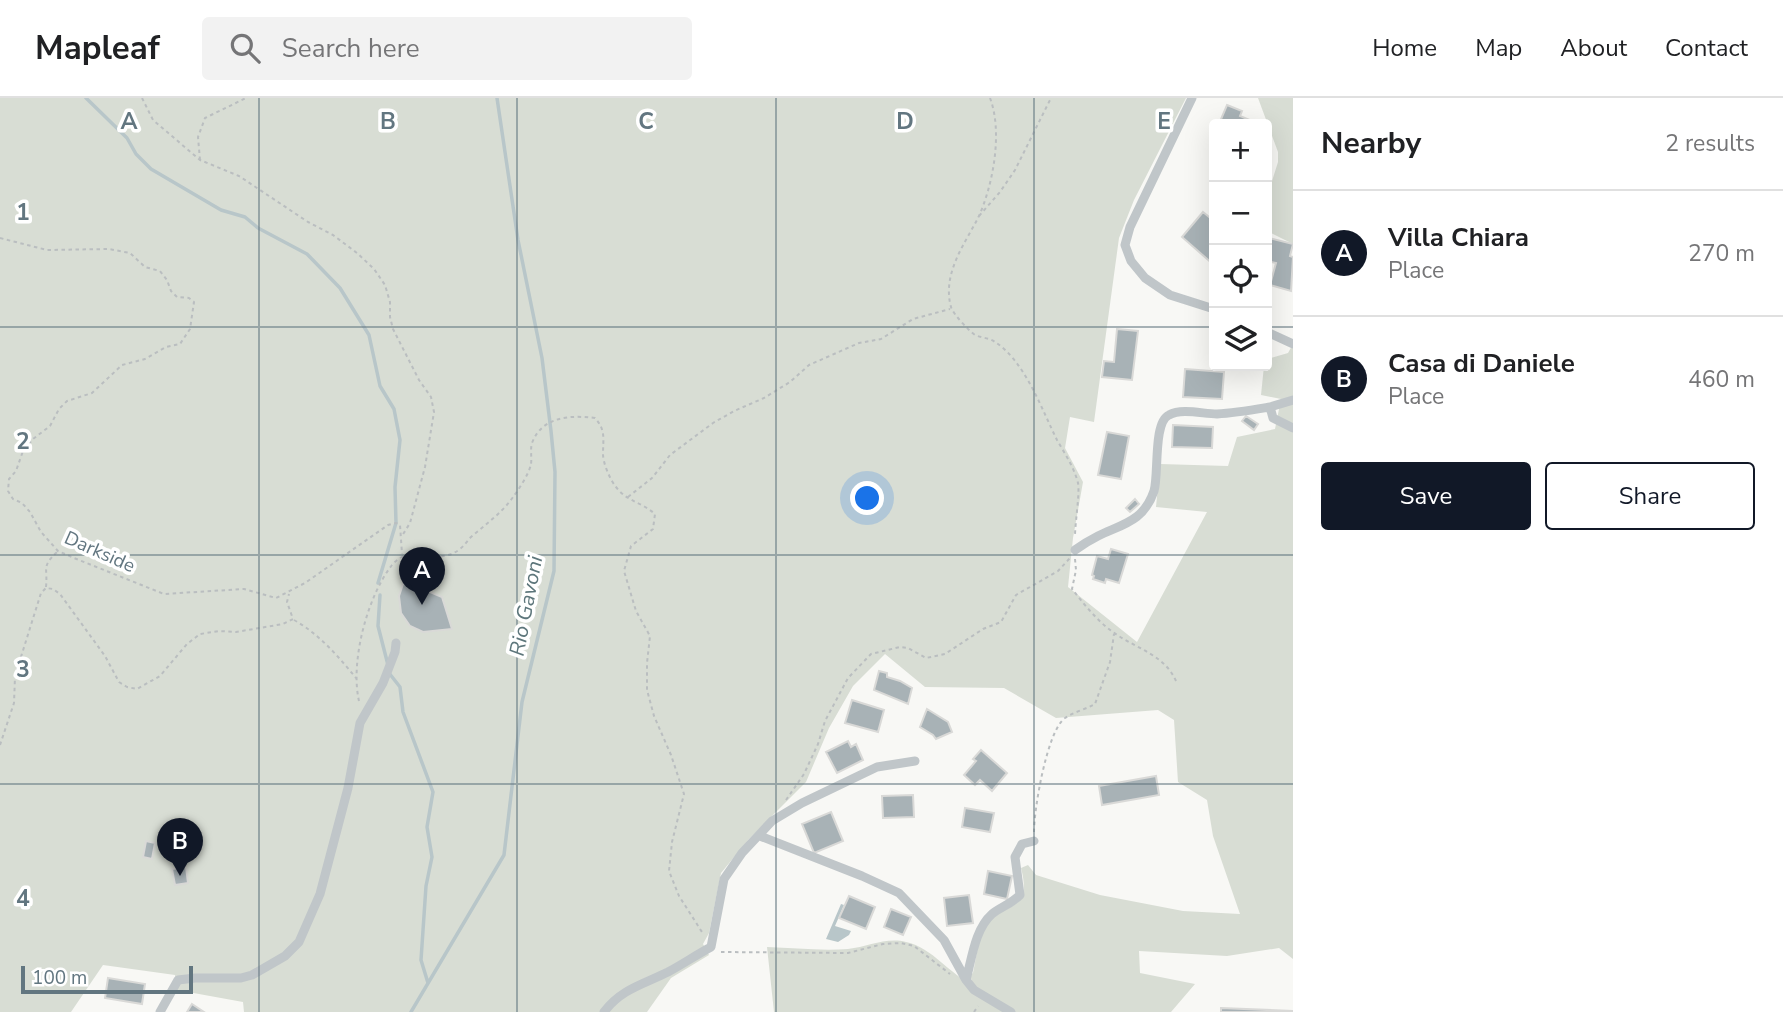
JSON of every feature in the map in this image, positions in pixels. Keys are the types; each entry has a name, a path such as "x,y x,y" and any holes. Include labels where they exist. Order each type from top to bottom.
{"street":[{"path":"1192,98 1130,227 1125,245 1131,261 1145,278 1170,295 1211,308"},
{"path":"1272,334 1293,344"},
{"path":"1075,550 1097,536 1127,525 1146,509 1154,489 1159,433 1168,415 1236,412 1270,407 1293,400"},
{"path":"1270,407 1273,418 1293,428"},
{"path":"160,1012 174,984 186,978 241,978 252,975 285,956 299,942 320,894 348,788 360,723 383,683 396,643"},
{"path":"604,1012 611,1002 630,988 664,974 711,947 724,879 742,853 772,821 802,803 877,767 915,761"},
{"path":"760,836 900,893 944,940 961,979 1011,1012"},
{"path":"961,979 981,925 994,912 1012,903 1020,895 1015,857 1022,844 1034,841"}],"path":[{"path":"142,98 153,120 201,160 239,176 307,222 333,235 374,269 385,285 393,329 419,380 431,397 434,412 425,467 410,523 402,537"},
{"path":"201,160 198,137 205,118 246,98"},
{"path":"990,98 994,126 994,164 978,216 957,254 950,285 951,309 973,334 995,341 1012,358 1029,383 1073,469 1079,486 1075,510 1076,570 1072,589 1114,633 1159,657 1172,671 1176,681"},
{"path":"978,216 1000,192 1015,170 1051,98"},
{"name":"Darkside","path":"0,238 47,250 108,249 130,253 145,267 160,271 177,297 188,298 194,302 190,329 180,344 166,347 145,359 122,365 92,393 67,401 59,409 50,426 23,451 16,471 9,478 8,491 13,499 22,503 30,512 41,532 58,551 170,595 244,589 276,598 289,593"},
{"path":"626,498 633,496 652,478 670,455 713,423 764,398 790,382 809,365 859,343 881,339 913,319 951,309"},
{"path":"359,704 356,664 368,613 386,573 403,555 409,553 438,556 451,554 463,547 490,523 514,496 531,466 531,445 538,431 553,420 573,415 595,418 602,426 603,457 612,481 626,498 645,505 655,514 653,529 631,546 624,571 636,611 650,636 647,690 654,716 684,794 668,871 679,896 711,947 716,952 848,953 883,944 901,943 914,946 961,979"},
{"path":"356,678 339,656 307,627 293,619 287,602 289,593 388,525 400,525 403,555"},
{"path":"772,821 803,774 818,744 825,720 848,678 871,654 900,647 908,648 926,658 945,654 983,629 1001,622 1016,595 1058,571 1068,562 1075,550"},
{"path":"46,588 44,568 47,561 58,551"},
{"path":"46,588 54,589 60,594 105,656 119,682 136,689 160,676 187,644 200,634 236,632 283,624 293,619"},
{"path":"0,745 14,703 15,677 41,593 46,588"},
{"path":"1034,841 1037,799 1043,780 1046,752 1064,719 1095,704 1110,662 1114,633"}],"shaded area":[{"path":"0,98 1186,98 1134,200 1119,238 1094,422 1070,417 1065,448 1083,482 1068,587 1137,642 1207,512 1156,507 1160,464 1228,466 1237,437 1275,429 1281,399 1261,395 1263,371 1272,371 1272,358 1288,353 1293,344 1293,959 1279,948 1227,956 1139,951 1140,973 1195,984 1171,1012 774,1012 767,947 838,950 884,941 906,942 933,955 973,985 970,975 973,973 983,931 993,918 1020,900 1024,883 1021,868 1028,865 1036,875 1100,895 1183,911 1240,914 1213,836 1207,800 1178,782 1174,720 1158,710 1056,718 1004,688 925,687 885,654 853,686 829,728 806,782 749,839 721,873 709,933 703,944 709,955 671,978 647,1012 244,1012 243,1002 177,990 175,975 103,965 71,1012 0,1012"},
{"path":"1258,98 1293,98 1293,244 1272,234 1272,181 1278,152 1272,136 1272,119 1266,119"},
{"path":"841,904 844,905 835,926 851,931 838,942 826,939"}],"building":[{"path":"1227,105 1242,111 1240,116 1247,119 1221,119"},
{"path":"1203,212 1209,217 1209,261 1182,237"},
{"path":"1272,239 1293,244 1290,256 1293,257 1291,291 1272,286 1276,263 1272,262"},
{"path":"1117,329 1138,331 1132,380 1102,377 1104,361 1114,362"},
{"path":"1185,369 1224,372 1222,399 1183,397"},
{"path":"1246,416 1258,424 1254,430 1242,421"},
{"path":"1173,425 1213,427 1212,448 1172,447"},
{"path":"1107,432 1129,436 1121,479 1098,475"},
{"path":"1135,499 1139,504 1130,512 1126,508"},
{"path":"1111,549 1128,554 1119,583 1106,579 1105,583 1093,579 1097,556 1108,559"},
{"path":"404,581 442,597 452,629 423,632 410,626 401,613 399,596"},
{"path":"879,671 912,688 908,704 874,690"},
{"path":"852,700 884,710 878,732 845,723"},
{"path":"927,709 948,722 952,732 936,739 920,727"},
{"path":"848,741 851,747 856,744 863,760 837,773 826,752"},
{"path":"981,750 1007,773 992,791 980,780 975,785 964,775"},
{"path":"1156,776 1159,795 1102,805 1099,786"},
{"path":"913,795 914,817 883,818 882,796"},
{"path":"965,808 994,813 990,832 962,827"},
{"path":"831,812 843,841 814,853 802,824"},
{"path":"146,841 155,843 152,859 143,857"},
{"path":"186,867 188,883 175,885 172,869"},
{"path":"988,871 1012,876 1007,899 984,894"},
{"path":"969,895 973,923 947,926 944,898"},
{"path":"849,896 875,907 866,929 839,918"},
{"path":"891,909 911,917 903,935 884,927"},
{"path":"108,978 145,984 142,1004 105,998"},
{"path":"192,1004 204,1012 187,1012"},
{"path":"1221,1008 1293,1011 1293,1012 1221,1012"}],"waterway":[{"path":"86,98 127,138 136,154 151,169 221,210 245,217 258,228 307,254 340,288 369,335 380,386 394,409 400,440 395,487 396,523 378,583"},
{"name":"Rio Gavoni","path":"411,1012 504,855 522,702 554,571 555,472 551,431 542,358 518,240 497,98"},
{"path":"380,595 378,626 388,665"},
{"path":"389,673 400,687 403,712 433,792 427,827 432,857 426,886 421,960 428,983"}],"place":[{"name":"Villa Chiara","path":"422,605"},
{"name":"Casa di Daniele","path":"180,876"}]}
